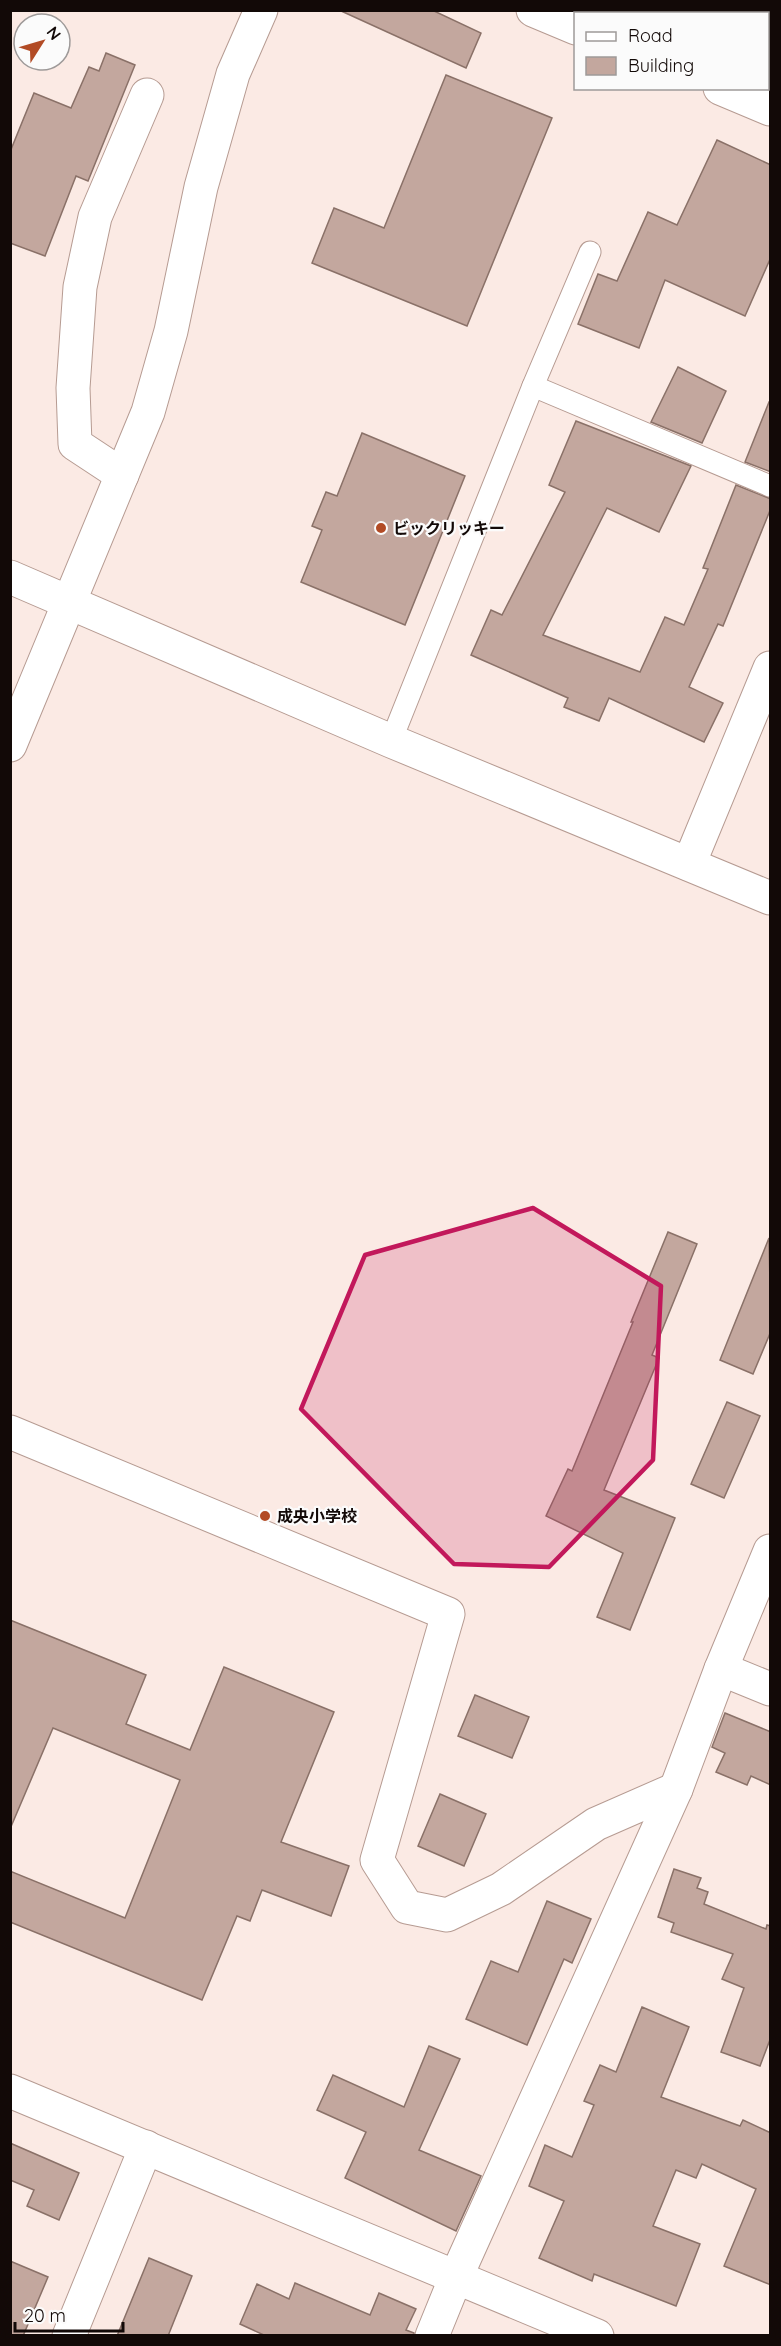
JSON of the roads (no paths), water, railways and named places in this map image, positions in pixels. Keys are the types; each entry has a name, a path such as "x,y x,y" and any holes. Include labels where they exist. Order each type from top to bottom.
{"street":[{"path":"10,745 147,412 171,331 201,187 233,74 261,10"},
{"path":"533,10 574,27"},
{"path":"725,90 771,109"},
{"path":"122,475 75,444 73,388 80,287 95,217 147,94"},
{"path":"10,577 391,741 771,898"},
{"path":"689,864 771,668"},
{"path":"10,1432 448,1614 377,1860 406,1907 447,1915 501,1889 596,1824 676,1789"},
{"path":"432,2336 456,2277 676,1789 721,1669 771,1551"},
{"path":"721,1669 771,1689"},
{"path":"10,2091 597,2336"},
{"path":"69,2336 146,2147"}],"lane":[{"path":"391,741 533,386 590,252"},
{"path":"533,386 771,486"}],"place":[{"name":"ビックリッキー","path":"381,528"},
{"name":"成央小学校","path":"265,1516"}]}
